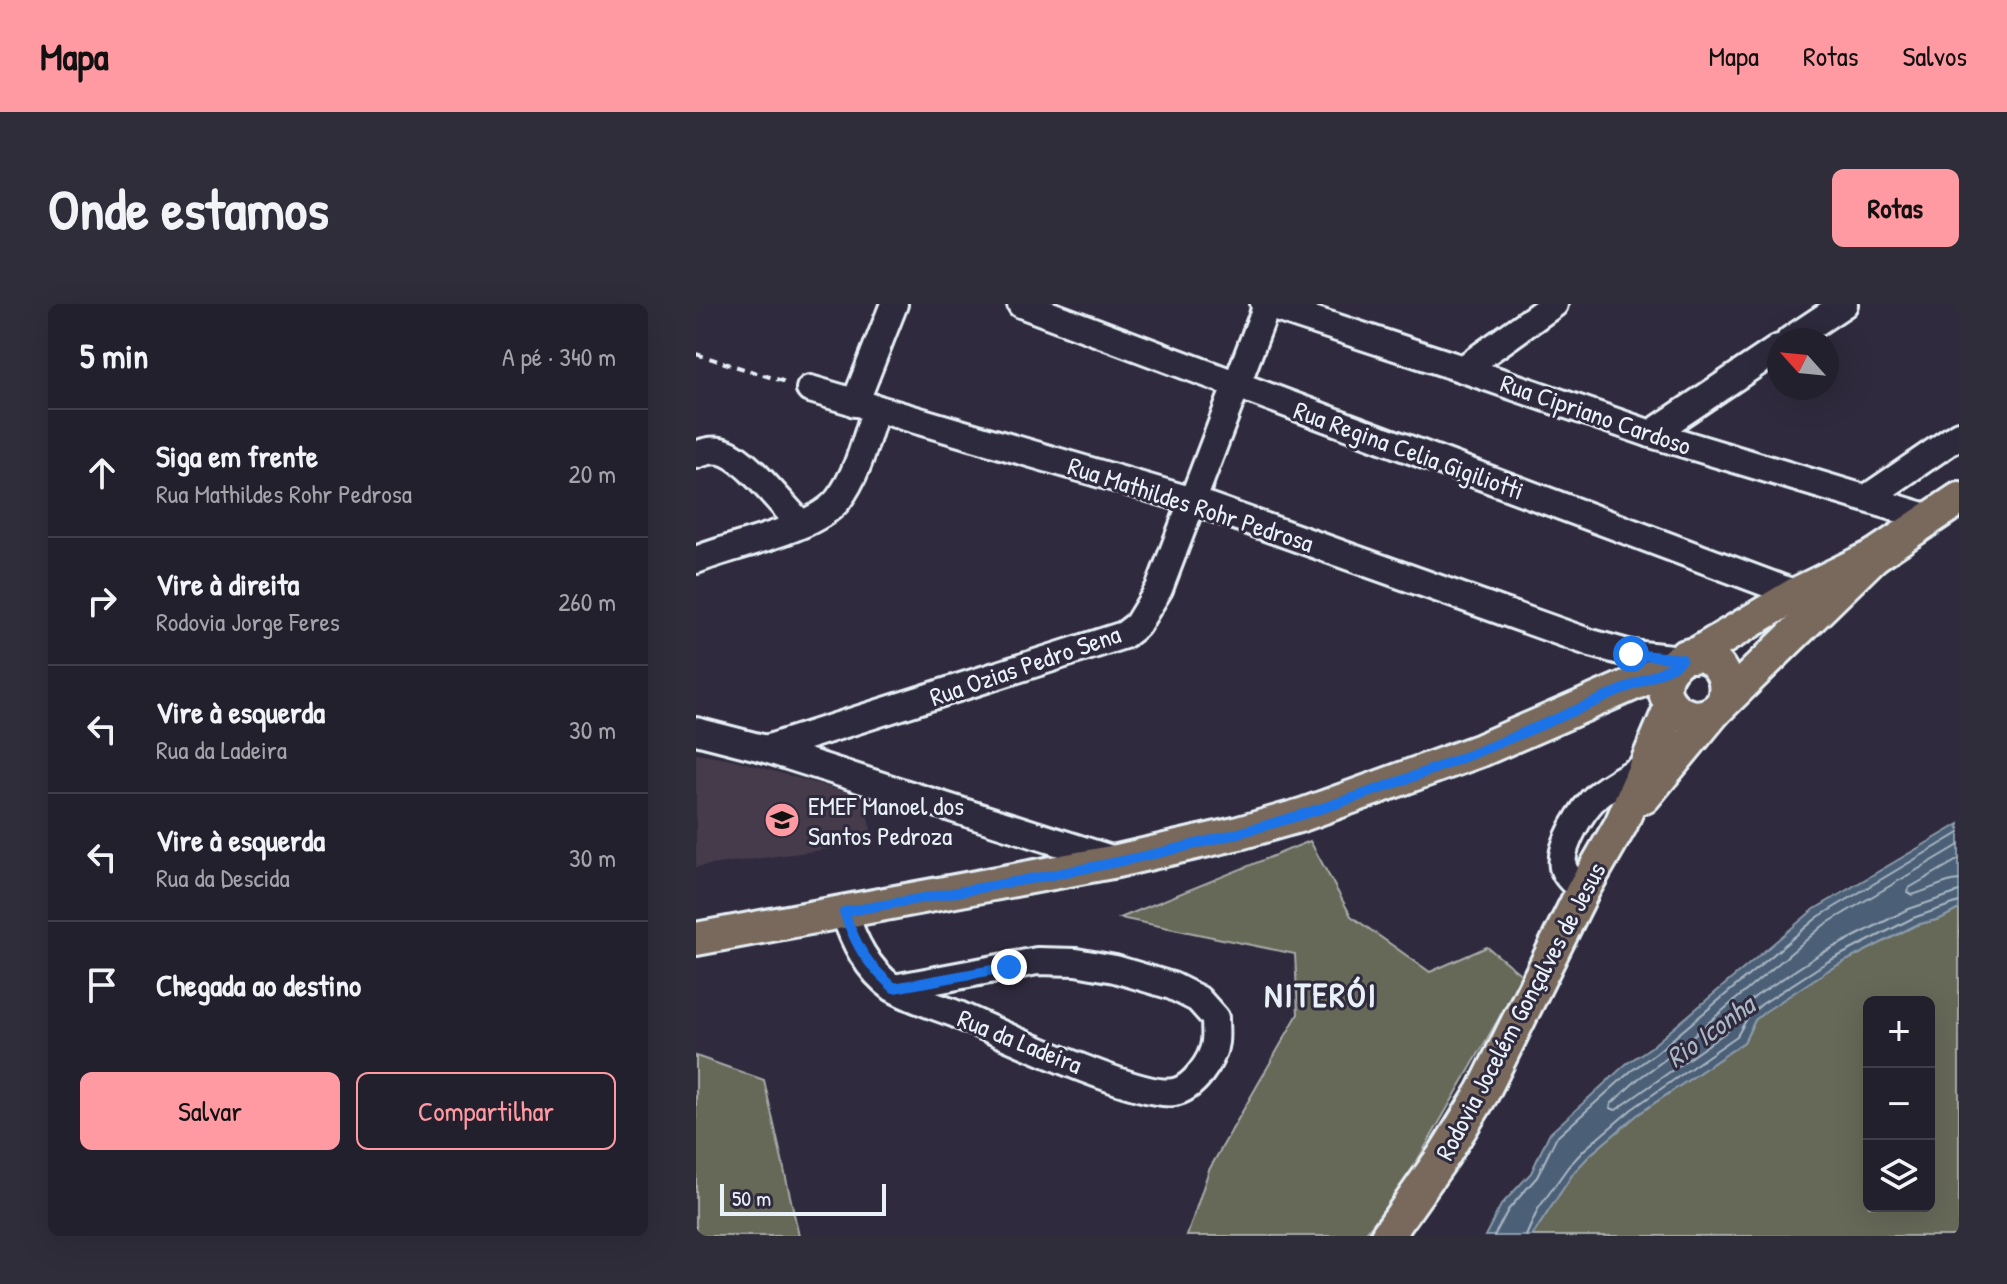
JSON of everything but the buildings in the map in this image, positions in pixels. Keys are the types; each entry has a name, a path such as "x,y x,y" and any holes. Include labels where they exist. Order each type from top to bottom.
{"main road":[{"name":"Rodovia Jocelém Gonçalves de Jesus","path":"1387,1236 1444,1155 1483,1092 1583,890 1621,824 1646,766 1677,677 1796,594 1874,556 1959,499"},
{"name":"Rodovia Jocelém Gonçalves de Jesus","path":"1621,824 1719,708 1874,556"},
{"path":"696,939 1117,861 1239,833 1302,815 1481,750 1606,697 1677,677 1710,659 1719,665 1727,684 1719,708 1699,718 1688,717 1677,677"}],"street":[{"path":"696,560 824,514 843,493 856,467 865,406 894,304"},
{"name":"Rua Regina Celia Gigiliotti","path":"1021,304 1796,594"},
{"path":"1463,369 1554,304"},
{"path":"1808,328 1844,304"},
{"name":"Rua Ozias Pedro Sena","path":"766,749 1124,635 1137,625 1159,589 1236,385 1276,306"},
{"name":"Rua Cipriano Cardoso","path":"1276,306 1651,434 1930,518"},
{"path":"1651,434 1767,356"},
{"name":"Rua Mathildes Rohr Pedrosa","path":"810,389 1193,501 1591,643 1631,654 1677,677"},
{"path":"1867,498 1959,435"},
{"path":"696,455 714,449 728,453 743,464 801,524"},
{"path":"696,731 766,749 1117,861"},
{"path":"1583,890 1572,882 1563,866 1573,828 1594,798 1615,782 1646,766"},
{"name":"Rua da Ladeira","path":"844,912 854,941 870,967 894,988 1053,1056 1143,1089 1178,1092 1202,1070 1215,1044 1215,1018 1198,999 1172,986 1115,969 1076,962 1037,961 894,988"}],"path":[{"path":"696,354 810,389"}],"shaded area":[{"name":"EMEF Manoel dos Santos Pedroza","path":"696,753 732,759 863,797 874,843 696,867"}],"green space":[{"path":"1310,841 1351,916 1430,972 1487,947 1523,976 1404,1184 1363,1236 1187,1236 1209,1170 1298,1014 1295,954 1120,918"},
{"path":"1959,909 1959,1236 1532,1236 1574,1172 1591,1154 1637,1115 1744,1042 1755,1020 1766,1010 1830,969 1916,925 1940,919"},
{"path":"696,1056 764,1080 799,1236 696,1236"}],"water":[{"name":"Rio Iconha","path":"1959,824 1959,909 1940,919 1916,925 1830,969 1766,1011 1755,1020 1744,1042 1637,1115 1591,1154 1574,1172 1532,1236 1485,1236 1501,1205 1531,1173 1549,1134 1626,1064 1651,1047 1813,910"}],"place":[{"name":"EMEF Manoel dos Santos Pedroza","path":"782,820"}],"district":[{"name":"NITERÓI","path":"1321,995"}],"route":[{"path":"1009,967 894,988 870,967 854,941 844,912 1117,861 1302,815 1555,720 1672,667 1682,659 1631,654"}]}
